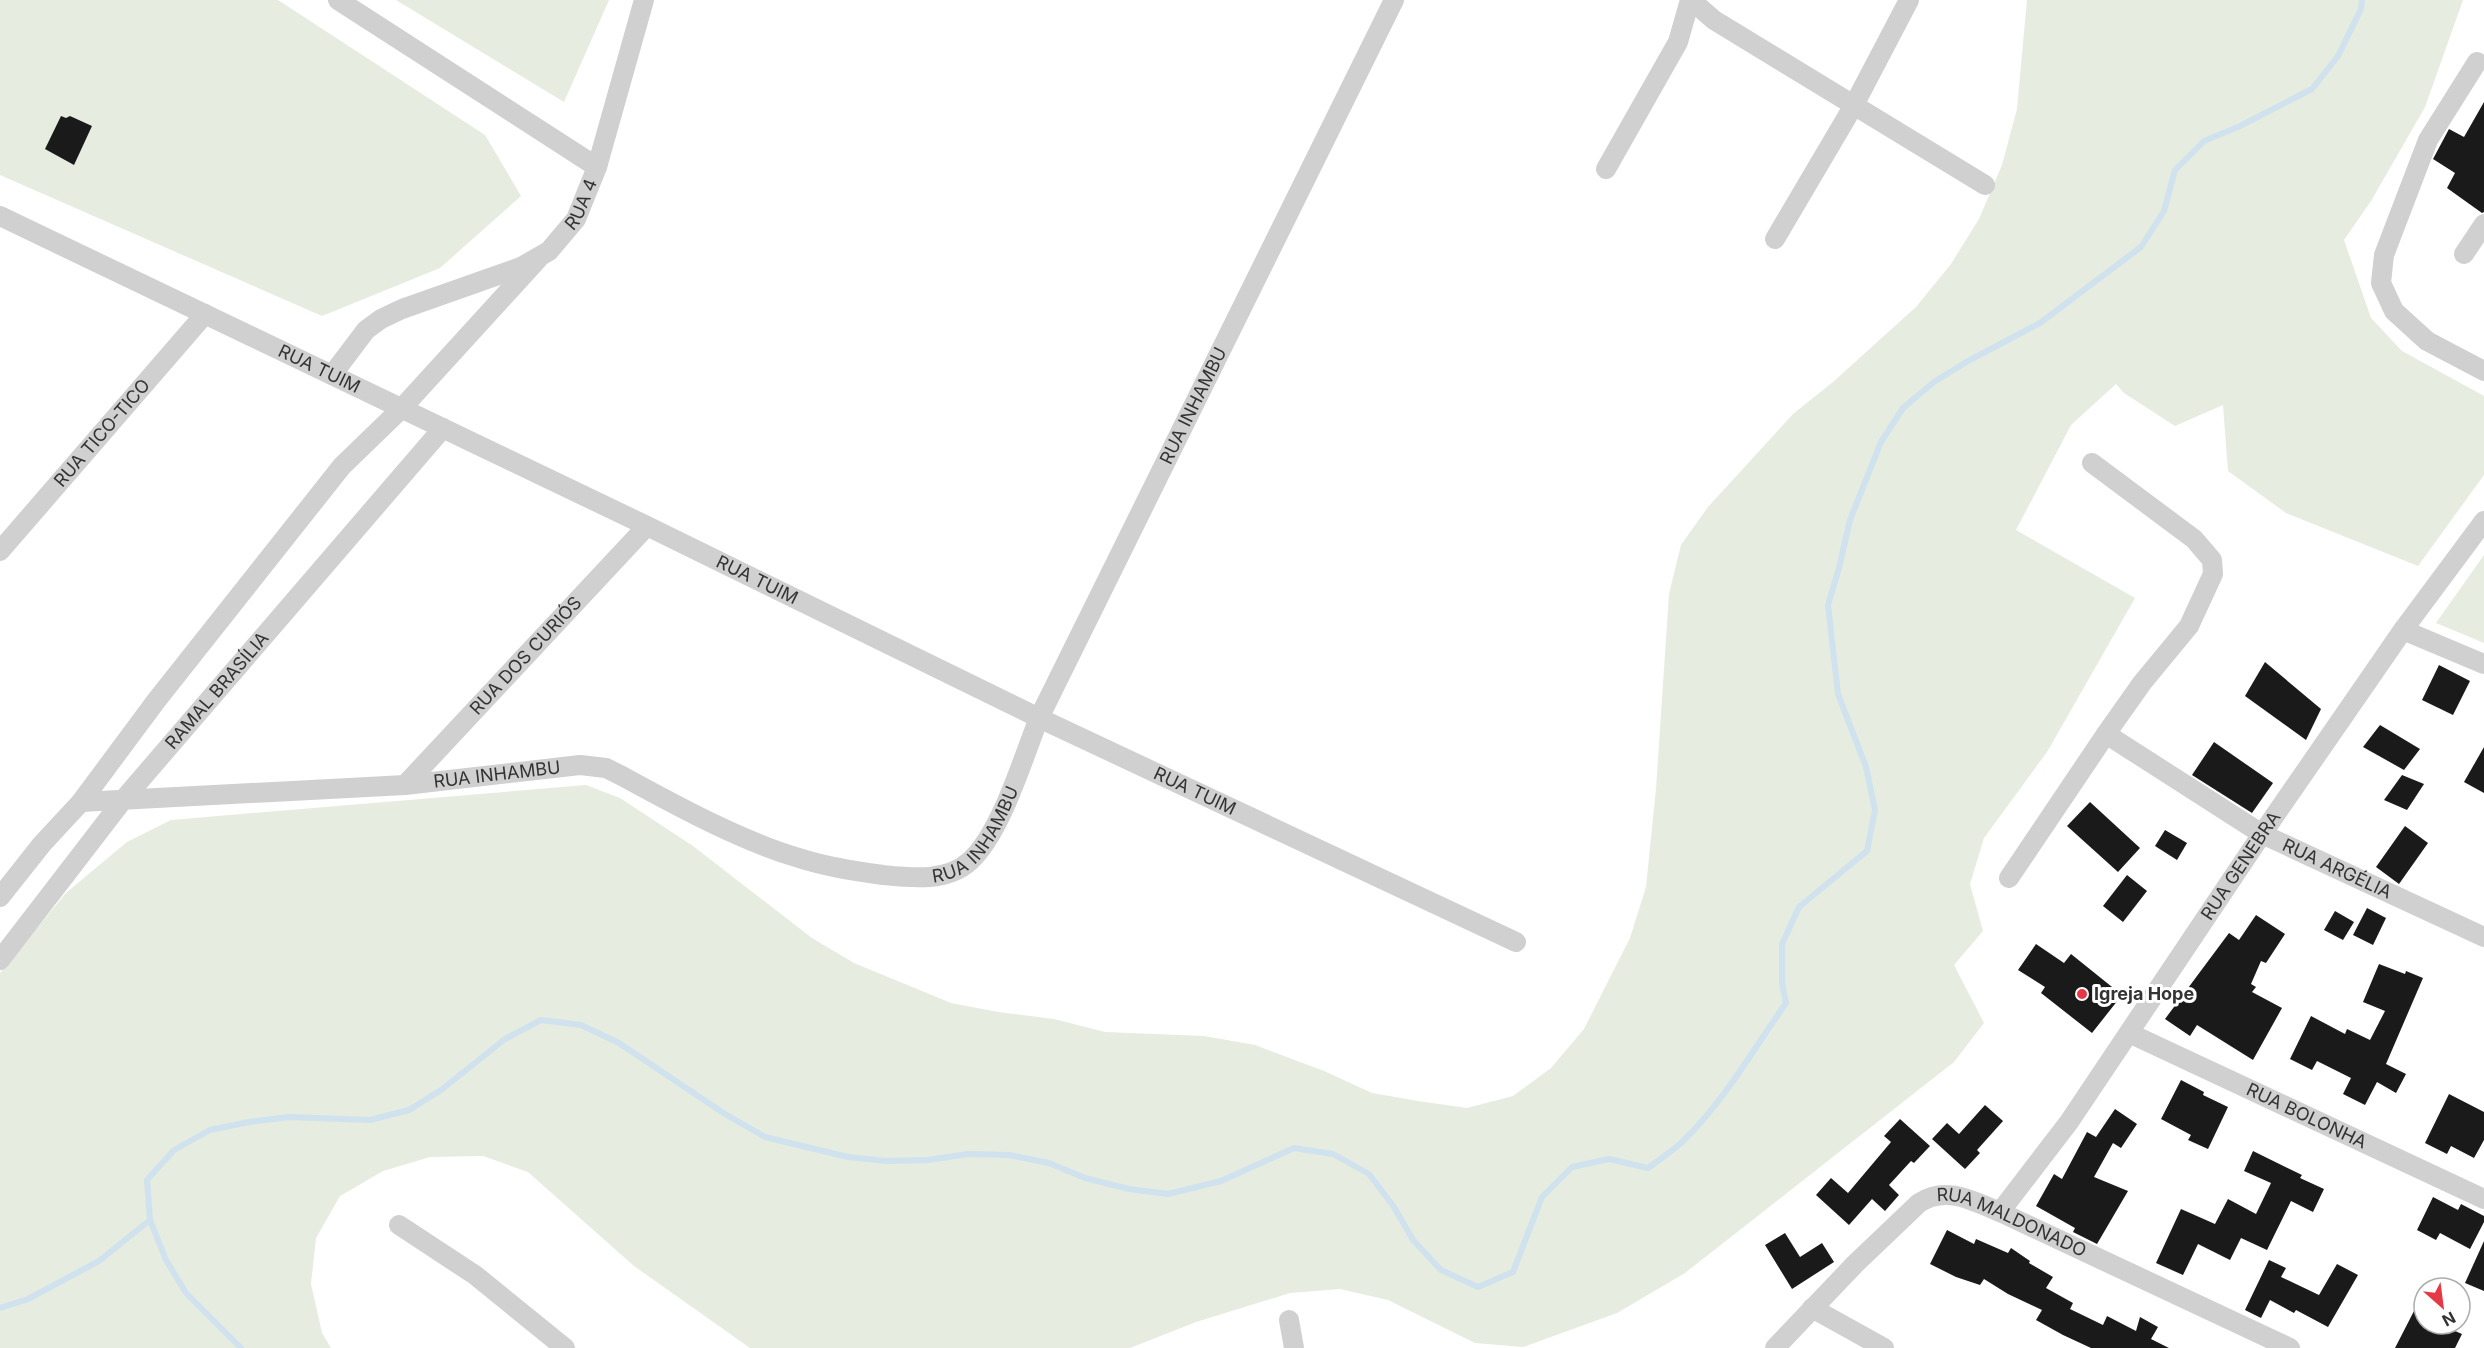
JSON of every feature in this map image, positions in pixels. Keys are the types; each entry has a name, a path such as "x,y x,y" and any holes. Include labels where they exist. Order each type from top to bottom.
{"street":[{"name":"RUA 4","path":"332,375 366,330 381,319 402,309 538,259 555,244 576,219 597,167 338,0"},
{"path":"597,167 644,0"},
{"name":"RUA INHAMBU","path":"81,802 405,785 580,765 606,768 766,847 839,869 906,878 926,878 956,871 972,860 1001,813 1039,718 1394,0"},
{"path":"1606,170 1678,42 1691,0 1714,20 1985,185"},
{"path":"1775,239 1854,105 1909,0"},
{"path":"2477,62 2428,140 2384,255 2381,283 2394,311 2427,341 2484,371"},
{"name":"RUA TUIM","path":"0,216 647,526 1039,718 1516,942"},
{"path":"2464,254 2484,225"},
{"name":"RAMAL BRASÍLIA","path":"0,897 42,844 81,802 156,701 342,466 402,408 538,259"},
{"name":"RUA TICO-TICO","path":"0,551 205,314"},
{"name":"RAMAL BRASÍLIA","path":"0,960 123,800 443,428"},
{"path":"2009,878 2142,683 2188,626 2213,574 2212,560 2194,538 2092,463"},
{"name":"RUA GENEBRA","path":"2000,1212 2069,1122 2262,834 2403,630 2484,521"},
{"name":"RUA DOS CURIÓS","path":"405,785 647,526"},
{"path":"2403,630 2484,664"},
{"name":"RUA ARGÉLIA","path":"2106,734 2262,834 2484,937"},
{"name":"RUA BOLONHA","path":"2129,1033 2484,1199"},
{"name":"RUA MALDONADO","path":"1775,1348 1855,1263 1928,1197 1936,1194 1958,1196 2000,1212 2290,1348"},
{"path":"399,1224 475,1275 566,1348"},
{"path":"1812,1308 1884,1348"},
{"path":"1289,1320 1294,1348"}],"shaded area":[{"path":"0,0 278,0 485,135 521,196 440,268 322,316 0,175"},
{"path":"396,0 609,0 564,102"},
{"path":"2027,0 2463,0 2425,107 2371,201 2344,240 2371,318 2402,351 2484,396 2484,475 2418,566 2286,513 2228,471 2223,405 2175,426 2124,393 2116,384 2071,425 2016,530 2135,598 2047,752 1984,838 1970,884 1983,931 1954,965 1984,1023 1954,1062 1685,1273 1617,1313 1523,1347 1475,1343 1388,1300 1340,1289 1290,1293 1196,1322 1130,1348 750,1348 634,1266 528,1172 483,1156 430,1157 383,1171 340,1196 316,1238 311,1284 322,1333 331,1348 0,1348 0,973 66,893 127,842 171,820 586,785 620,798 693,846 812,938 854,963 951,1003 1054,1019 1105,1032 1204,1036 1255,1045 1324,1071 1372,1093 1418,1101 1467,1108 1513,1096 1551,1068 1584,1029 1630,938 1646,887 1656,789 1669,594 1681,545 1708,507 1793,414 1833,382 1916,307 1951,264 1979,219 2002,165 2017,109"},
{"path":"2484,555 2484,643 2436,623"}],"building":[{"path":"2484,102 2484,212 2482,213 2447,188 2455,173 2433,159 2449,129 2464,137"},
{"path":"61,116 66,118 70,116 92,126 74,165 45,149"},
{"path":"2265,662 2321,709 2306,740 2245,696"},
{"path":"2439,665 2470,681 2453,715 2422,700"},
{"path":"2380,725 2420,749 2404,770 2363,747"},
{"path":"2214,742 2273,783 2252,813 2192,775"},
{"path":"2484,747 2484,793 2464,782"},
{"path":"2402,775 2424,784 2407,810 2384,800"},
{"path":"2090,802 2140,848 2118,872 2067,826"},
{"path":"2405,826 2428,843 2399,884 2376,867"},
{"path":"2165,830 2187,843 2177,860 2155,846"},
{"path":"2127,875 2147,891 2123,922 2103,906"},
{"path":"2367,908 2386,918 2373,945 2353,935"},
{"path":"2335,911 2354,922 2343,940 2324,930"},
{"path":"2256,915 2285,934 2266,963 2261,961 2251,984 2256,987 2252,992 2282,1008 2253,1060 2197,1025 2190,1036 2165,1019 2229,933 2239,940"},
{"name":"Igreja Hope","path":"2036,944 2064,963 2071,954 2122,995 2092,1033 2041,993 2045,987 2018,970"},
{"path":"2379,964 2423,978 2386,1064 2406,1074 2396,1093 2377,1082 2365,1105 2343,1094 2351,1078 2317,1061 2312,1070 2290,1059 2311,1016 2345,1034 2347,1029 2370,1040 2385,1011 2363,1002"},
{"path":"2181,1080 2204,1092 2203,1095 2228,1107 2208,1149 2188,1140 2191,1135 2161,1119"},
{"path":"2449,1094 2484,1112 2484,1140 2474,1158 2451,1146 2447,1154 2425,1143"},
{"path":"1985,1105 2003,1121 1977,1150 1980,1153 1965,1169 1932,1139 1947,1123 1959,1134"},
{"path":"2115,1109 2137,1124 2121,1148 2113,1143 2094,1177 2128,1191 2097,1244 2073,1232 2075,1228 2036,1206 2054,1174 2062,1179 2087,1132 2096,1137"},
{"path":"1900,1119 1930,1146 1914,1163 1911,1161 1889,1185 1899,1195 1885,1211 1872,1199 1849,1225 1816,1195 1831,1178 1848,1193 1891,1142 1884,1136"},
{"path":"2253,1151 2302,1175 2300,1178 2324,1189 2313,1212 2291,1201 2267,1250 2241,1238 2230,1260 2198,1244 2183,1275 2156,1263 2181,1209 2215,1224 2228,1199 2256,1214 2271,1183 2244,1171"},
{"path":"2433,1197 2458,1210 2461,1204 2484,1216 2484,1222 2470,1249 2440,1233 2436,1240 2417,1230"},
{"path":"1947,1230 1974,1244 1976,1239 2008,1253 2011,1248 2030,1261 2029,1263 2053,1277 2046,1288 2073,1303 2070,1309 2103,1325 2107,1316 2136,1331 2140,1317 2158,1327 2151,1339 2169,1348 2091,1348 2063,1335 2036,1320 2042,1310 2008,1294 1984,1279 1980,1285 1956,1277 1930,1264"},
{"path":"1785,1233 1800,1257 1822,1243 1834,1262 1792,1289 1765,1245"},
{"path":"2484,1241 2484,1291 2472,1286 2472,1276 2468,1276"},
{"path":"2269,1260 2286,1268 2281,1277 2319,1295 2337,1264 2358,1275 2328,1327 2296,1310 2294,1313 2270,1300 2261,1318 2245,1310"},
{"path":"2412,1315 2412,1336 2461,1336 2455,1348 2395,1348"}],"waterway":[{"path":"241,1348 186,1293 166,1260 150,1220 147,1180 174,1150 210,1130 249,1122 289,1117 370,1120 409,1110 441,1090 505,1039 541,1020 581,1025 619,1043 725,1114 765,1137 848,1157 887,1161 928,1160 968,1154 1009,1155 1049,1163 1085,1178 1129,1189 1168,1194 1221,1181 1294,1148 1333,1154 1369,1174 1394,1207 1413,1240 1441,1270 1478,1287 1513,1272 1542,1197 1572,1167 1609,1159 1648,1168 1681,1143 1710,1111 1737,1076 1786,1003 1782,983 1782,944 1799,907 1867,851 1875,810 1866,767 1838,694 1828,605 1850,520 1881,442 1903,408 1934,382 1968,361 2040,323 2141,247 2164,211 2175,170 2204,141 2240,126 2312,89 2338,56 2361,9 2362,0"},
{"path":"0,1308 28,1299 99,1261 150,1220"}],"place":[{"name":"Igreja Hope","path":"2082,994"}]}
